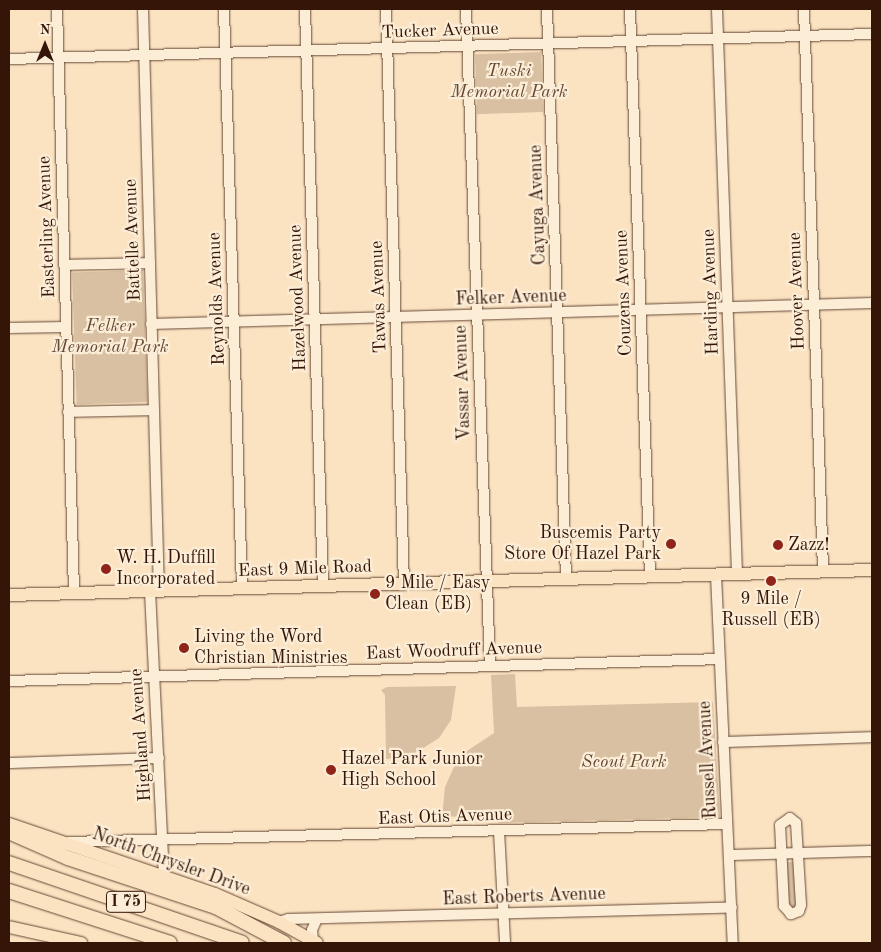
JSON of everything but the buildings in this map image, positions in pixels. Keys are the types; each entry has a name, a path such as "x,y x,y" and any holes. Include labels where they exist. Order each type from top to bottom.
{"highway":[{"path":"9,832 68,858 216,907 284,943"},
{"name":"I 75","path":"9,863 242,943"},
{"name":"I 75","path":"9,891 170,943"}],"main road":[{"name":"East 9 Mile Road","path":"9,595 872,570"},
{"name":"North Chrysler Drive","path":"9,824 53,842 94,853 215,894 279,922 315,942"},
{"path":"9,927 81,943"}],"street":[{"name":"Easterling Avenue","path":"57,9 74,593"},
{"name":"Battelle Avenue","path":"143,9 154,410 155,591"},
{"name":"Reynolds Avenue","path":"224,9 242,589"},
{"name":"Hazelwood Avenue","path":"305,9 323,586"},
{"name":"Tawas Avenue","path":"386,9 404,584"},
{"name":"Vassar Avenue","path":"466,9 490,666"},
{"name":"Cayuga Avenue","path":"547,9 566,579"},
{"name":"Couzens Avenue","path":"630,9 650,577"},
{"name":"Harding Avenue","path":"717,9 737,574"},
{"name":"Hoover Avenue","path":"804,9 823,571"},
{"name":"Tucker Avenue","path":"9,59 307,52 872,34"},
{"path":"64,265 150,263"},
{"name":"Felker Avenue","path":"152,324 872,303"},
{"path":"9,328 66,327"},
{"path":"68,412 154,410"},
{"name":"Russell Avenue","path":"716,575 733,943"},
{"name":"Highland Avenue","path":"155,591 154,676 164,841 164,876"},
{"name":"East Woodruff Avenue","path":"9,681 719,659"},
{"path":"723,742 872,737"},
{"path":"9,763 159,758"},
{"path":"790,818 796,823 798,853 800,908 791,914 784,906 780,825 790,818"},
{"name":"East Otis Avenue","path":"164,841 727,824"},
{"path":"499,831 505,943"},
{"path":"48,840 78,842 164,841"},
{"path":"94,853 95,846 164,841"},
{"path":"78,842 94,853"},
{"path":"729,855 872,851"},
{"name":"East Roberts Avenue","path":"279,922 317,919 732,907"},
{"path":"315,942 312,930 317,919"}],"green space":[{"name":"Tuski Memorial Park","path":"541,52 543,112 477,114 475,54"},
{"name":"Felker Memorial Park","path":"143,270 148,402 77,404 72,272"},
{"name":"Scout Park","path":"515,674 517,707 713,702 720,817 498,823 497,815 442,817 445,787 454,767 464,753 494,733 491,675"},
{"path":"456,686 451,720 439,738 411,756 386,759 385,695 381,690 387,687"},
{"path":"786,862 795,862 796,908 789,908"}],"place":[{"name":"Buscemis Party Store Of Hazel Park","path":"671,544"},
{"name":"Zazz!","path":"778,545"},
{"name":"W. H. Duffill Incorporated","path":"106,569"},
{"name":"9 Mile / Russell (EB)","path":"771,581"},
{"name":"9 Mile / Easy Clean (EB)","path":"375,594"},
{"name":"Living the Word Christian Ministries","path":"184,648"},
{"name":"Hazel Park Junior High School","path":"331,770"}]}
